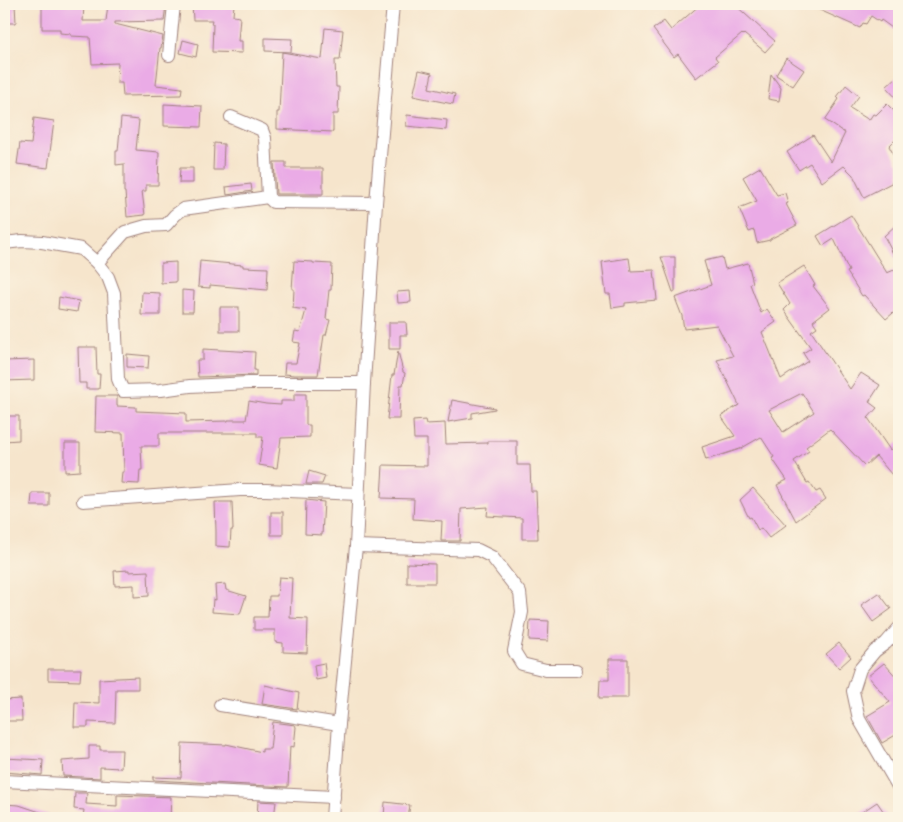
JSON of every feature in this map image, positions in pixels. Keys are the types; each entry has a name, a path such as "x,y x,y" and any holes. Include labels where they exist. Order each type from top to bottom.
{"street":[{"path":"169,55 174,4"},
{"path":"332,818 356,546 364,383 376,203 393,4"},
{"path":"231,118 262,130 266,138 268,197 273,202 376,203"},
{"path":"97,263 125,232 146,226 166,225 183,209 268,197"},
{"path":"4,243 22,241 56,244 81,249 108,276 114,292 118,379 123,392 190,386 364,383"},
{"path":"84,500 266,490 358,494"},
{"path":"356,546 478,550 492,557 520,593 522,612 514,651 522,664 546,670 576,670"},
{"path":"899,628 886,643 875,651 860,669 853,691 859,719 899,788"},
{"path":"220,705 339,724"},
{"path":"4,782 334,797"}],"building":[{"path":"4,4 15,4 16,23 4,23"},
{"path":"42,4 84,5 83,21 106,21 108,4 166,4 164,21 115,22 115,24 163,36 156,85 182,88 181,95 123,96 122,83 117,83 118,63 92,64 90,37 71,36 71,34 60,33 60,29 42,29"},
{"path":"192,4 234,4 233,16 240,17 238,41 242,41 242,53 212,52 212,20 193,20"},
{"path":"701,4 734,4 775,41 765,52 742,34 715,57 718,61 696,78 678,54 674,57 653,29 664,21 671,30"},
{"path":"806,4 899,4 899,33 881,20 880,22 871,16 866,24 863,23 860,28"},
{"path":"325,28 343,30 340,60 335,60 336,87 339,87 338,114 333,114 333,132 277,129 282,52 322,59"},
{"path":"265,38 292,39 291,52 265,51"},
{"path":"183,40 198,44 196,57 180,53"},
{"path":"786,58 804,70 793,86 776,75"},
{"path":"419,70 432,73 429,88 455,94 453,104 413,96"},
{"path":"771,74 781,88 779,101 768,99"},
{"path":"899,75 899,101 886,87"},
{"path":"846,85 859,96 850,108 869,120 873,114 876,115 887,104 899,116 899,136 889,146 899,165 899,179 864,197 853,175 844,166 822,182 810,163 799,170 787,152 813,135 831,162 845,133 825,120 839,99 837,97"},
{"path":"164,104 202,106 201,127 164,126"},
{"path":"407,115 447,120 446,130 406,126"},
{"path":"34,118 54,121 48,168 17,164 20,143 31,144"},
{"path":"121,118 139,120 136,150 159,152 158,185 146,185 146,191 142,191 145,215 127,217 124,192 124,164 116,165"},
{"path":"214,143 224,144 223,170 213,170"},
{"path":"274,162 286,162 286,168 323,168 323,194 276,194"},
{"path":"760,167 777,195 785,193 788,203 786,204 797,225 770,240 757,243 754,230 749,232 739,208 757,201 743,177"},
{"path":"180,168 193,168 193,183 179,183"},
{"path":"251,184 252,191 227,195 226,187"},
{"path":"851,215 887,273 894,270 899,276 899,308 886,319 864,295 862,296 847,272 849,271 834,239 823,246 817,236"},
{"path":"899,222 899,265 884,236"},
{"path":"661,257 675,257 675,292 673,292"},
{"path":"722,257 725,269 748,263 753,283 750,284 761,313 767,309 776,322 762,332 781,379 808,361 803,353 811,348 784,310 790,304 777,283 804,266 815,285 813,286 830,308 813,321 817,327 811,331 850,389 861,373 880,385 869,402 877,408 868,418 890,450 899,442 899,469 892,475 876,456 865,466 830,429 806,447 809,451 794,461 807,483 809,482 816,492 820,490 826,499 796,521 777,485 787,480 761,437 740,449 706,460 702,447 735,436 721,416 739,405 717,360 733,356 717,325 684,329 682,316 675,298 711,285 704,261","holes":["802,393 814,412 783,432 769,410"]},
{"path":"629,258 631,271 654,270 657,300 625,303 625,306 612,308 610,294 606,294 602,262"},
{"path":"200,261 243,265 243,267 268,268 267,290 210,285 210,288 198,287"},
{"path":"294,261 332,264 331,290 329,290 326,319 330,320 326,335 324,335 318,375 284,374 285,363 296,363 300,343 293,342 295,331 300,332 306,310 293,308"},
{"path":"176,262 176,282 161,283 161,263"},
{"path":"182,290 194,291 193,312 182,312"},
{"path":"410,291 411,302 398,303 397,292"},
{"path":"142,292 160,293 160,315 141,315"},
{"path":"59,297 79,301 77,312 58,309"},
{"path":"220,307 239,307 239,331 220,331"},
{"path":"389,322 406,322 407,335 400,335 400,349 389,349"},
{"path":"78,347 96,347 97,374 100,374 99,389 86,389 86,383 79,383"},
{"path":"203,349 255,352 254,370 256,370 256,375 198,377 197,360 203,360"},
{"path":"398,351 403,372 405,373 403,385 400,385 399,419 387,419 392,375 394,375"},
{"path":"127,354 149,356 148,368 127,367"},
{"path":"34,360 34,380 4,381 4,361"},
{"path":"294,394 306,394 306,425 310,425 310,437 281,438 277,468 259,465 263,437 257,437 257,433 159,433 159,446 141,446 142,470 140,470 139,484 121,483 122,472 124,472 123,433 95,432 96,396 117,396 117,406 136,407 136,411 186,413 186,422 246,420 249,401 281,405 281,401 294,401"},
{"path":"452,400 495,409 472,413 472,418 448,422"},
{"path":"4,416 19,416 19,440 4,441"},
{"path":"425,420 426,424 445,423 446,444 517,441 517,465 530,465 531,491 536,491 538,539 522,539 522,518 487,516 488,507 461,509 460,541 441,541 442,521 413,519 414,499 381,498 383,465 427,466 427,439 414,439 413,421"},
{"path":"65,443 80,443 80,471 65,472"},
{"path":"309,471 325,476 322,484 306,484"},
{"path":"753,488 786,525 769,538 761,528 758,530 751,517 749,518 740,500"},
{"path":"32,493 49,493 49,506 31,506"},
{"path":"306,500 324,502 322,535 305,534"},
{"path":"215,502 232,502 233,530 231,530 230,547 216,546"},
{"path":"271,512 283,512 283,535 271,535"},
{"path":"407,563 435,564 435,583 407,583"},
{"path":"129,570 129,572 148,571 149,596 134,597 134,585 115,586 114,571"},
{"path":"279,577 292,578 290,618 308,619 307,653 283,652 283,643 275,642 275,630 254,630 254,617 268,617 269,596 277,596"},
{"path":"225,584 226,590 246,596 240,614 212,612 213,599 216,600 215,585"},
{"path":"879,593 891,609 873,622 861,605"},
{"path":"530,620 549,621 548,641 529,640"},
{"path":"839,643 851,657 839,668 826,654"},
{"path":"609,659 628,659 628,698 599,698 600,680 609,680"},
{"path":"324,663 326,678 316,680 314,665"},
{"path":"884,663 899,680 899,733 882,743 867,716 890,702 868,676"},
{"path":"48,669 81,669 80,681 48,680"},
{"path":"138,677 138,689 116,689 115,723 88,722 88,727 74,727 75,702 99,703 99,679"},
{"path":"265,685 299,693 297,709 262,704"},
{"path":"21,699 22,721 5,721 4,700"},
{"path":"273,722 295,725 296,727 294,747 290,746 288,787 153,780 153,777 181,778 182,743 226,744 262,752 262,749 270,749"},
{"path":"89,746 100,746 100,750 122,750 121,768 100,767 100,778 63,776 62,761 89,759"},
{"path":"4,758 43,760 42,775 4,772"},
{"path":"75,793 87,793 86,804 117,806 117,795 171,797 170,818 83,817 84,810 74,809"},
{"path":"258,801 276,802 274,818 257,818"},
{"path":"385,802 410,805 408,818 384,818"},
{"path":"877,802 888,818 853,818"},
{"path":"4,804 19,805 52,816 52,818 22,818 4,815"}]}
